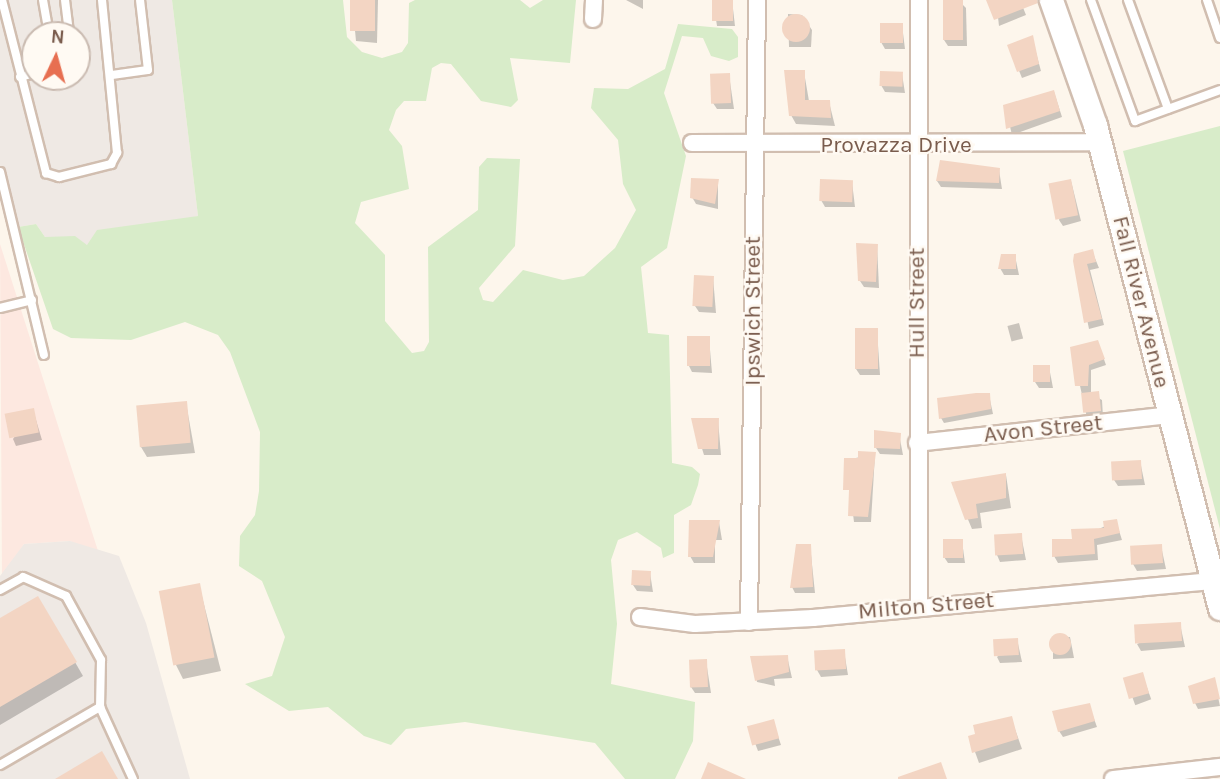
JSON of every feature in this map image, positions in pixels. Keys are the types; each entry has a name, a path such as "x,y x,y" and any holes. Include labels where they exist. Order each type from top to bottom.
{"main road":[{"name":"Fall River Avenue","path":"1051,0 1100,142 1220,608"}],"street":[{"path":"593,0 593,19"},
{"name":"Ipswich Street","path":"749,622 757,0"},
{"name":"Hull Street","path":"919,0 919,607"},
{"name":"Provazza Drive","path":"692,144 1100,142"},
{"name":"Avon Street","path":"917,443 1170,415"},
{"name":"Milton Street","path":"640,617 749,622 1212,581"},
{"path":"1113,779 1220,767"}],"lane":[{"path":"2,0 46,173 59,177 111,164 117,153 112,75 102,0"},
{"path":"43,0 47,21"},
{"path":"65,0 67,21"},
{"path":"112,75 148,71 140,0"},
{"path":"1091,0 1135,121 1220,90"},
{"path":"1128,0 1168,109"},
{"path":"1207,0 1220,38"},
{"path":"0,172 44,355"},
{"path":"0,308 32,300"},
{"path":"0,590 23,577 66,596 101,660 100,707 133,779"},
{"path":"0,765 100,707"}],"shaded area":[{"path":"0,0 172,0 198,216 87,245 45,237 36,224 18,227 0,166"},
{"path":"0,244 99,554 70,541 24,544 2,577"},
{"path":"70,541 119,556 146,623 190,779 0,779 0,576 24,544"}],"green space":[{"path":"172,0 343,0 347,37 362,52 382,58 402,52 408,43 409,3 415,0 520,0 530,8 543,0 576,0 570,63 510,58 518,100 511,107 481,101 451,64 441,63 432,68 426,101 404,101 396,110 389,130 402,146 409,189 361,202 355,223 385,255 385,321 412,353 424,351 429,342 428,247 478,210 479,167 487,158 520,159 515,246 479,288 483,300 493,302 523,270 563,280 584,276 615,248 636,210 623,184 618,140 591,108 594,88 628,89 665,69 678,24 732,29 738,37 738,57 729,61 711,56 703,38 682,36 664,93 686,156 667,248 641,267 648,333 669,335 672,463 692,467 700,474 698,485 691,505 674,515 674,553 663,558 661,548 637,532 618,540 611,560 617,624 611,684 695,702 693,741 675,779 625,779 595,743 465,722 406,729 391,745 364,736 328,707 289,711 245,684 272,676 285,637 262,581 239,566 240,536 255,515 259,491 260,432 230,352 218,335 185,322 131,340 71,338 53,329 18,227 36,224 45,237 75,236 87,245 97,230 198,216"},
{"path":"1220,126 1220,529 1123,151"}],"building":[{"path":"350,0 375,0 375,31 350,31"},
{"path":"712,0 733,0 733,21 712,21"},
{"path":"943,0 963,0 963,40 943,40"},
{"path":"986,0 1037,0 1038,3 994,20"},
{"path":"796,14 806,18 810,28 806,38 796,42 786,38 782,28 786,18"},
{"path":"880,23 903,23 903,43 880,43"},
{"path":"1033,35 1039,64 1017,72 1007,45"},
{"path":"784,70 805,70 805,100 830,100 831,118 789,116"},
{"path":"880,71 903,72 902,87 879,86"},
{"path":"730,73 731,103 711,104 710,74"},
{"path":"1054,90 1060,111 1006,129 1003,105"},
{"path":"940,160 1000,168 999,183 936,181"},
{"path":"691,178 719,179 715,204 690,198"},
{"path":"820,179 853,180 852,202 819,201"},
{"path":"1071,179 1078,215 1055,220 1048,183"},
{"path":"856,243 878,244 876,282 858,281"},
{"path":"1093,249 1096,262 1087,264 1102,319 1084,323 1073,261 1074,254"},
{"path":"1001,254 1016,254 1016,269 998,269"},
{"path":"694,275 714,276 712,307 692,306"},
{"path":"855,328 878,328 878,369 855,369"},
{"path":"687,336 710,336 710,366 687,366"},
{"path":"1098,340 1105,359 1089,365 1088,386 1075,386 1070,347"},
{"path":"1033,365 1050,365 1050,382 1033,382"},
{"path":"1099,391 1101,411 1083,413 1081,393"},
{"path":"990,393 991,409 939,419 937,398"},
{"path":"187,401 191,443 140,447 136,405"},
{"path":"34,408 39,433 9,438 5,414"},
{"path":"691,418 719,418 718,449 698,449"},
{"path":"874,430 901,433 900,449 874,448"},
{"path":"858,451 876,452 868,517 848,516 849,490 843,490 844,458 858,458"},
{"path":"1141,460 1142,479 1112,481 1111,462"},
{"path":"1006,473 1006,498 976,504 978,518 965,520 951,482"},
{"path":"1117,519 1120,533 1094,539 1095,554 1052,557 1052,539 1072,539 1071,529 1104,528 1103,521"},
{"path":"689,520 720,520 713,557 688,557"},
{"path":"1022,533 1023,554 995,555 994,534"},
{"path":"943,539 963,539 963,558 943,558"},
{"path":"796,544 811,544 813,587 790,588"},
{"path":"1162,544 1163,563 1131,565 1130,546"},
{"path":"632,570 651,571 650,586 631,585"},
{"path":"200,583 215,658 173,666 159,591"},
{"path":"38,596 77,662 0,707 0,618"},
{"path":"1181,622 1182,641 1135,643 1134,624"},
{"path":"1060,633 1068,636 1071,644 1068,652 1060,655 1052,652 1049,644 1052,636"},
{"path":"1018,638 1019,655 994,656 993,639"},
{"path":"845,649 846,669 815,671 814,651"},
{"path":"788,655 789,672 755,681 750,656"},
{"path":"707,659 708,687 690,688 689,660"},
{"path":"1143,672 1149,693 1129,699 1123,678"},
{"path":"1215,677 1220,699 1193,704 1188,686"},
{"path":"1090,703 1095,721 1058,732 1052,711"},
{"path":"1012,716 1018,739 972,753 968,736 975,734 973,725"},
{"path":"774,719 779,738 752,746 747,726"},
{"path":"102,751 118,779 55,779"},
{"path":"708,762 746,779 701,779"},
{"path":"941,762 947,779 898,779 898,777"}]}
